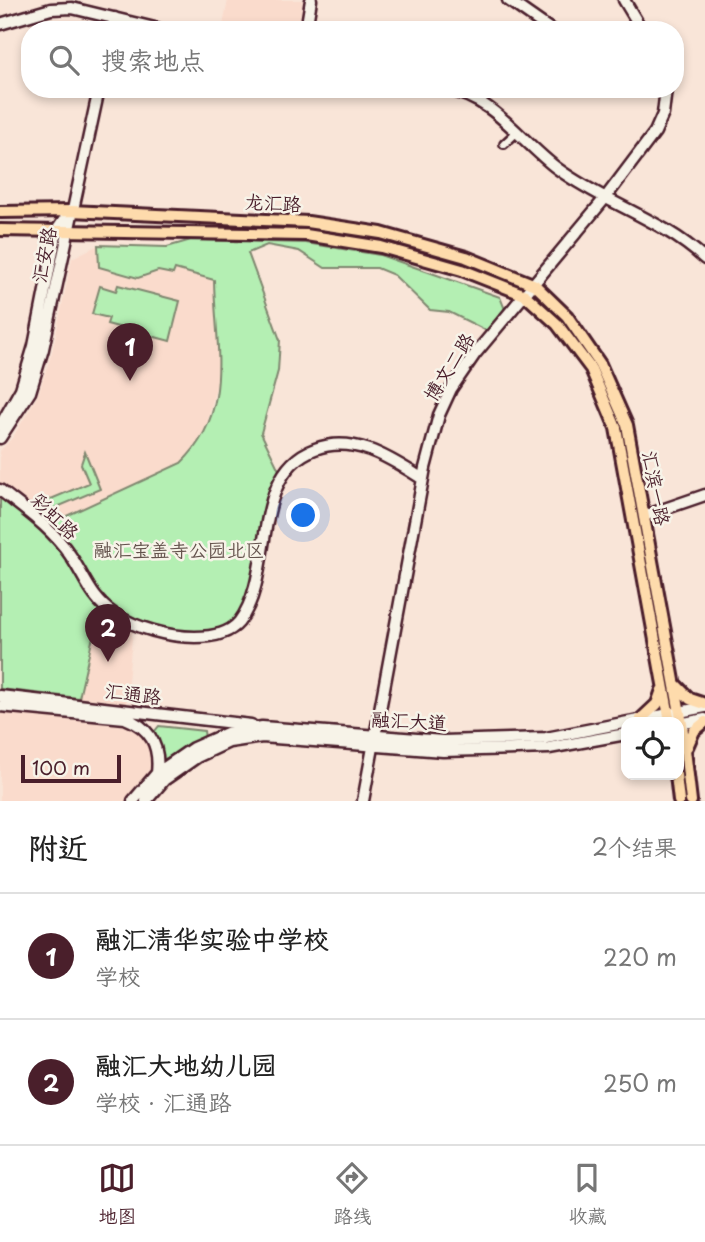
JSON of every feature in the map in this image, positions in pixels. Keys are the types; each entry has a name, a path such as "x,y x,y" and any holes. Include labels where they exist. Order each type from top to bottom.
{"main road":[{"name":"龙汇路","path":"0,212 71,211 308,222 381,233 466,257 535,285"},
{"name":"龙汇路","path":"0,230 306,235 381,247 462,270 525,295"},
{"name":"汇滨一路","path":"535,285 567,316 600,364 626,425 644,516 669,683"},
{"name":"汇滨一路","path":"525,295 557,324 591,369 616,428 676,717"},
{"path":"643,717 657,704 669,683 690,699 705,705"},
{"path":"686,753 689,739 705,720"},
{"name":"汇滨一路","path":"684,746 691,801"},
{"path":"677,780 679,801"}],"street":[{"path":"308,21 311,0"},
{"path":"508,0 538,21"},
{"path":"624,0 637,21"},
{"path":"0,24 62,8 127,21"},
{"name":"汇安路","path":"0,426 21,389 34,346 62,230 71,211 97,98"},
{"path":"476,98 559,170 655,223 705,259"},
{"name":"博文二路","path":"363,801 423,479 439,415 451,390 482,345 535,285 655,132 663,114 665,98"},
{"path":"504,144 517,132"},
{"name":"汇安路","path":"0,438 30,392 43,349 62,230"},
{"name":"彩虹路","path":"0,491 52,533 70,555 90,591 116,615 181,637 214,637 238,624 250,602 271,507 289,465 306,452 322,446 351,445 391,459 423,479"},
{"path":"644,516 705,495"},
{"name":"汇通路","path":"0,696 262,727"},
{"name":"汇通路","path":"0,705 125,718 136,722 153,738 157,749 158,773"},
{"name":"融汇大道","path":"680,717 705,705"},
{"name":"融汇大道","path":"684,719 705,720"},
{"name":"融汇大道","path":"146,801 164,780 197,757 229,742 262,737 374,742 546,738 621,723"},
{"name":"融汇大道","path":"134,801 158,773 192,748 227,733 262,727 443,751 549,748 621,735"}],"shaded area":[{"path":"228,0 303,0 300,21 224,21"},
{"path":"191,240 215,280 220,338 221,366 206,428 193,451 181,463 49,524 0,485 0,451 13,437 38,395 52,352 72,258 98,245 167,247"},
{"path":"99,610 133,627 126,704 79,698"},
{"path":"0,713 133,726 145,736 153,754 151,773 127,801 0,801"}],"green space":[{"name":"融汇宝盖寺公园北区","path":"191,240 306,243 380,255 500,297 506,312 489,332 449,312 430,310 394,275 377,268 325,268 299,251 267,245 248,253 280,340 278,371 261,433 280,472 248,600 236,621 213,634 182,634 149,625 104,603 74,553 49,524 181,463 198,443 209,422 218,376 214,280 175,269 173,274 158,271 138,278 99,267 98,245 167,247"},
{"path":"118,285 180,301 170,341 107,324 109,318 92,314 100,286 116,291"},
{"path":"85,452 100,489 43,513 39,504 89,483 81,464"},
{"path":"0,497 34,524 56,547 99,610 79,698 0,689"},
{"path":"159,726 204,731 205,738 163,760 155,731"}],"place":[{"name":"融汇清华实验中学校","path":"130,381"},
{"name":"融汇大地幼儿园","path":"108,662"}]}
